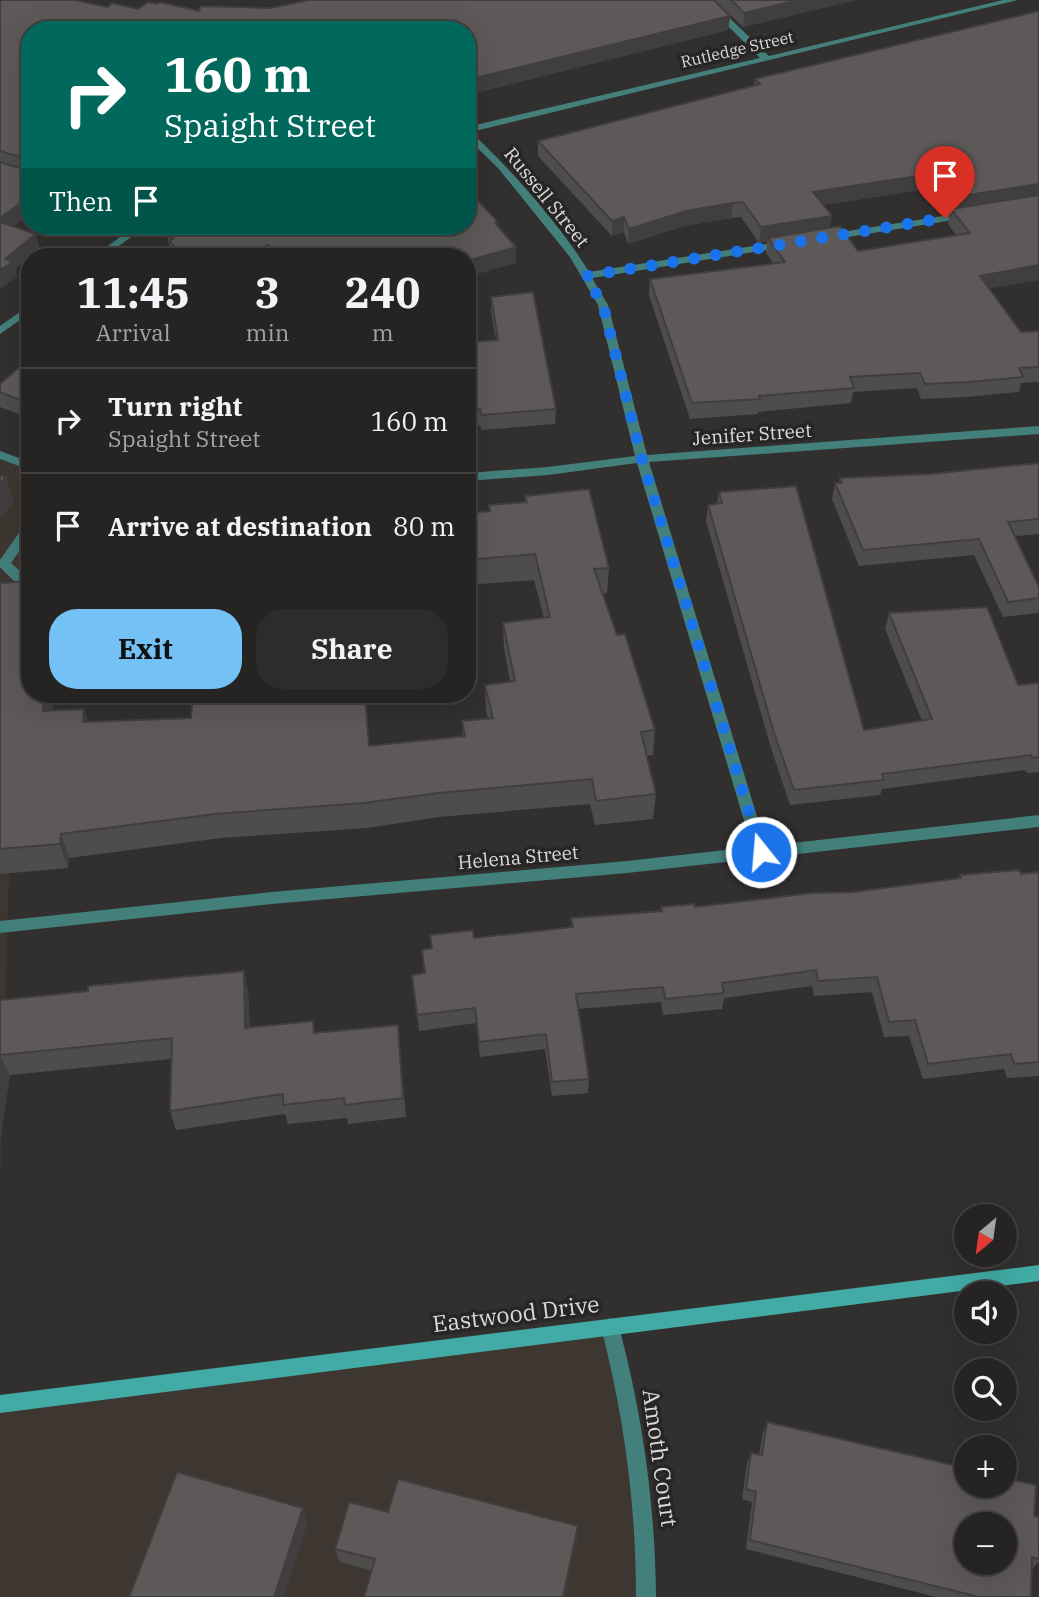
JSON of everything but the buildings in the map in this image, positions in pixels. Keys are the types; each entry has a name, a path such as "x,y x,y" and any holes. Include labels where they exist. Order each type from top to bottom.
{"street":[{"path":"706,0 767,59"},
{"name":"Rutledge Street","path":"476,129 1014,0"},
{"name":"Russell Street","path":"476,140 501,166 574,256 603,305 642,459 761,852"},
{"path":"811,240 974,214"},
{"path":"110,248 129,235"},
{"path":"586,276 798,242"},
{"path":"0,331 21,315"},
{"name":"Jenifer Street","path":"476,476 548,471 642,459 1039,429"},
{"path":"0,455 21,463"},
{"path":"21,539 4,564 21,580"},
{"name":"Helena Street","path":"0,927 761,852 1039,821"},
{"name":"Eastwood Drive","path":"0,1404 1039,1273"},
{"name":"Amoth Court","path":"610,1327 626,1385 641,1475 646,1540 646,1597"}],"shaded area":[{"path":"0,455 21,463 21,700 8,902 0,1189"},
{"path":"610,1327 646,1597 0,1597 0,1404"}],"route":[{"path":"761,852 642,459 603,305 586,276 945,218"}]}
